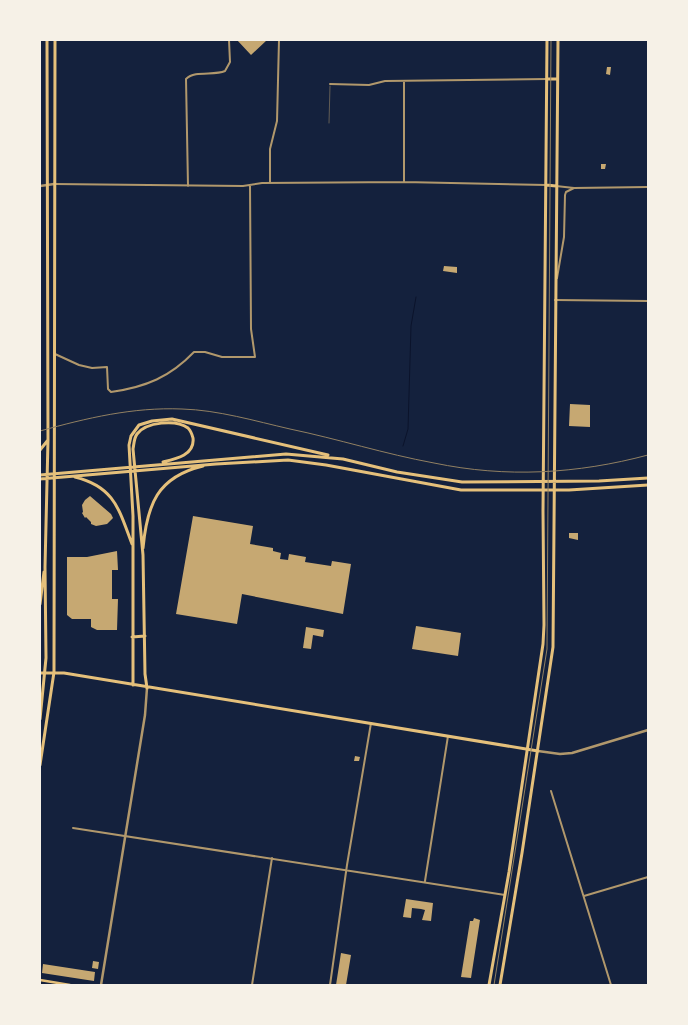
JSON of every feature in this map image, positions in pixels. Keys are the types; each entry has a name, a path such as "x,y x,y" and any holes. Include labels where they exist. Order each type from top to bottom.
{"main road":[{"path":"40,719 46,672 45,567 48,440 47,40"},
{"path":"40,765 54,672 55,40"},
{"path":"489,985 505,895 543,644 547,40"},
{"path":"500,985 553,647 558,40"},
{"path":"547,79 557,79"},
{"path":"546,185 556,186"},
{"path":"47,352 54,353"},
{"path":"133,685 134,547 129,444 134,430 145,422 166,419 183,421 397,472 449,481 490,483 621,481 648,478"},
{"path":"147,688 145,674 143,557 133,449 138,432 147,427 161,424 180,424 190,431 193,441 192,446 185,455 148,467"},
{"path":"40,450 48,440"},
{"path":"40,475 286,454 343,459"},
{"path":"40,479 148,467 273,460 304,461 446,488 472,490 569,490 648,485"},
{"path":"143,557 146,517 159,492 173,479 192,469 216,464"},
{"path":"71,476 88,481 105,491 117,505 134,547"},
{"path":"134,557 143,557"},
{"path":"40,604 45,567"},
{"path":"132,637 145,636"},
{"path":"40,672 54,672 538,751"},
{"path":"40,979 70,985"}],"street":[{"path":"188,186 186,79 193,75 218,74 225,71 230,62 229,40"},
{"path":"270,183 270,149 277,121 279,40"},
{"path":"330,84 369,85 385,81 547,79"},
{"path":"404,81 404,182"},
{"path":"40,186 47,184 188,186 404,182 546,185"},
{"path":"54,353 79,365 92,368 107,367 108,389 111,392 135,388 167,376 194,352 205,352 222,358 255,357 251,329 250,185"},
{"path":"556,186 574,188 648,187"},
{"path":"556,288 564,237 565,195 566,192 574,188"},
{"path":"556,300 648,301"},
{"path":"102,985 145,714 147,688"},
{"path":"330,985 370,723"},
{"path":"538,751 560,754 572,753 648,730"},
{"path":"425,882 448,736"},
{"path":"551,791 611,985"},
{"path":"73,828 505,895"},
{"path":"252,985 272,858"},
{"path":"584,896 648,877"}],"lane":[{"path":"329,123 330,84"}],"building":[{"path":"237,40 267,40 251,55"},
{"path":"607,67 611,67 610,75 606,74"},
{"path":"601,164 606,164 605,169 601,169"},
{"path":"444,266 457,267 457,273 443,271"},
{"path":"570,404 590,405 590,427 569,426"},
{"path":"90,496 111,514 113,518 107,524 96,526 85,518 82,513 82,505"},
{"path":"193,516 253,526 250,544 273,548 273,551 281,553 280,559 288,560 289,554 306,557 305,562 331,566 332,561 351,564 343,614 242,594 237,624 176,614"},
{"path":"569,533 578,533 578,540 569,538"},
{"path":"117,551 118,570 112,570 112,599 118,599 117,630 97,630 91,627 91,619 72,619 67,615 67,557 87,557"},
{"path":"416,626 461,633 458,656 412,649"},
{"path":"306,627 324,630 323,637 313,635 311,649 303,648"},
{"path":"355,756 360,757 359,761 354,761"},
{"path":"406,899 433,903 431,921 422,920 425,910 421,909 412,908 411,918 403,917"},
{"path":"474,918 480,920 471,978 461,977 470,921 473,921"},
{"path":"341,953 351,955 346,985 336,985"},
{"path":"93,961 99,962 98,969 92,968"},
{"path":"43,964 95,972 94,981 42,973"}],"waterway":[{"path":"403,446 408,429 411,326 416,297"}],"tram line":[{"path":"494,985 547,649 551,40"}],"railway":[{"path":"40,431 110,414 182,409 236,416 416,459 488,471 541,472 568,470 648,455"}]}
